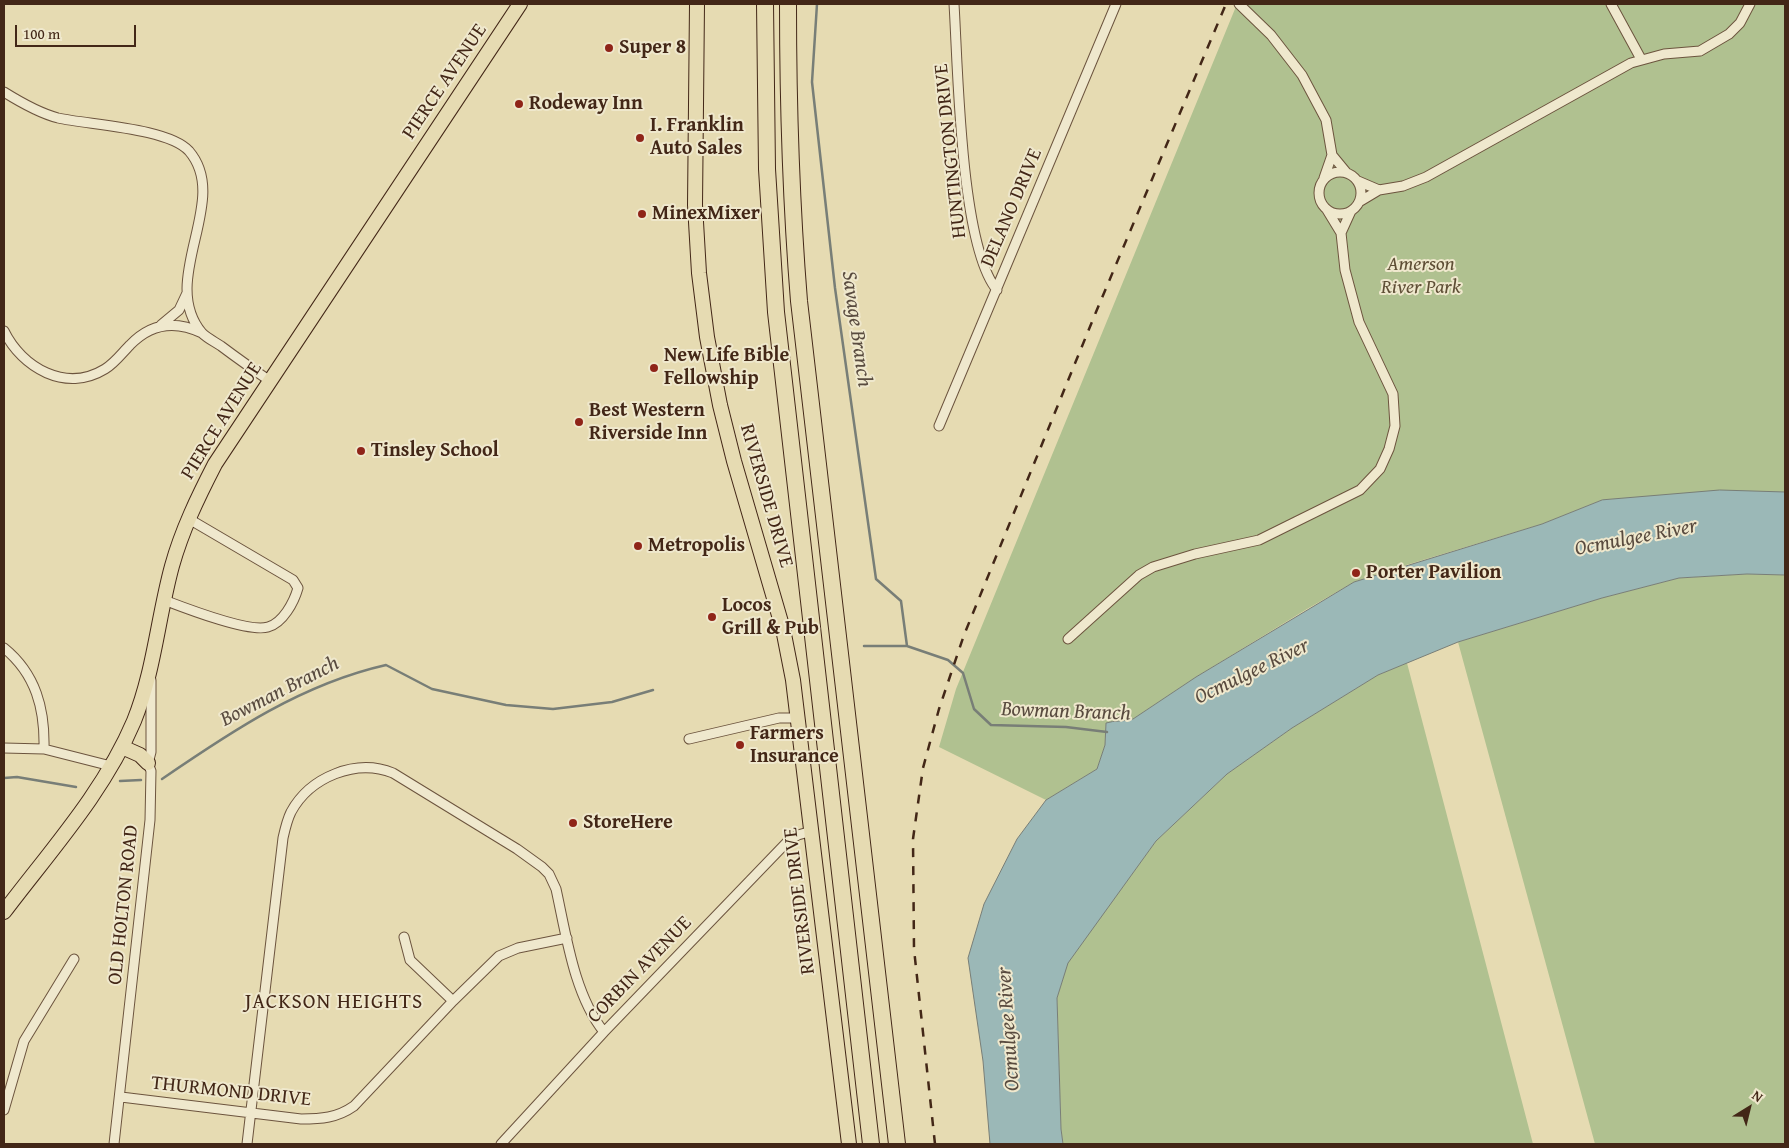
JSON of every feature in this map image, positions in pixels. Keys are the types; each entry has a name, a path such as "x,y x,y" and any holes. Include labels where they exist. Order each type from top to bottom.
{"highway":[{"path":"765,4 767,169 776,312 871,1144"},
{"path":"788,4 788,107 793,223 799,301 897,1144"}],"main road":[{"name":"PIERCE AVENUE","path":"4,912 80,813 122,747 134,719 149,670 172,565 189,519 215,464 520,4"},
{"name":"RIVERSIDE DRIVE","path":"697,4 695,205 699,273 720,405 734,461 783,630 812,832 849,1144"},
{"path":"122,747 140,755 148,763"}],"street":[{"name":"HUNTINGTON DRIVE","path":"954,4 963,144 970,204 988,280 997,290"},
{"name":"DELANO DRIVE","path":"939,426 1116,4"},
{"path":"1068,639 1132,581 1153,567 1195,554 1259,540 1360,490 1380,469 1394,432 1393,394 1359,322 1351,298 1345,270 1341,232 1319,195 1332,155 1326,120 1302,75 1271,35 1239,4"},
{"path":"1611,4 1641,59"},
{"path":"1341,232 1351,211 1360,202 1379,190 1403,186 1426,177 1631,62 1700,51 1729,34 1740,23 1750,4"},
{"path":"4,92 48,115 159,135 188,150 197,167 203,200 200,221 187,273 187,293 190,308 202,334"},
{"path":"1332,155 1346,172 1358,181 1379,190"},
{"path":"1323,180 1338,172 1346,172"},
{"path":"1358,181 1361,188 1360,202"},
{"path":"1327,210 1335,213 1351,211"},
{"path":"4,331 30,364 55,377 84,378 103,371 139,336 161,325 179,310 187,293"},
{"path":"161,325 185,326 202,334 270,381"},
{"path":"164,600 259,629 276,623 296,596 298,588 293,580 189,519"},
{"path":"4,648 23,667 35,687 43,716 44,749"},
{"name":"OLD HOLTON ROAD","path":"114,1144 121,1097 150,820 151,771 148,763 152,742 149,670"},
{"path":"689,739 779,718 797,718"},
{"path":"4,748 44,749 111,766"},
{"path":"247,1144 283,838 291,811 325,778 357,768 381,768 517,849 549,874 556,889 582,991 590,1012 604,1032"},
{"name":"CORBIN AVENUE","path":"501,1144 604,1032 789,840 798,834 812,832"},
{"path":"404,937 410,960 453,1001"},
{"name":"THURMOND DRIVE","path":"121,1097 301,1119 330,1117 344,1113 354,1106 453,1001 499,956 518,948 567,938"},
{"path":"4,1110 24,1041 74,959"}],"green space":[{"name":"Amerson River Park","path":"1237,4 1785,4 1785,492 1602,500 1542,524 1354,582 1196,677 1133,719 1106,723 1105,745 1097,769 1046,800 939,747 956,689"},
{"path":"1747,574 1785,575 1785,1144 1595,1144 1458,642 1602,598 1679,578"},
{"path":"1407,663 1533,1144 1063,1144 1057,998 1067,963 1156,841 1227,774 1292,728 1378,675"}],"water":[{"name":"Ocmulgee River","path":"1720,490 1785,492 1785,575 1747,574 1679,578 1602,598 1458,642 1378,675 1292,728 1227,774 1156,841 1068,963 1057,998 1063,1144 990,1144 983,1061 968,958 984,904 1017,839 1046,800 1097,769 1105,745 1106,723 1133,719 1196,677 1354,582 1542,524 1602,500"}],"waterway":[{"name":"Savage Branch","path":"817,4 812,82 835,288 876,579 901,601 907,646"},
{"name":"Bowman Branch","path":"864,646 907,646 948,660 963,673 974,709 991,725 1066,727 1107,732"},
{"name":"Bowman Branch","path":"162,779 241,727 269,711 325,684 355,673 386,665 432,689 506,705 553,709 612,702 653,690"},
{"name":"Bowman Branch","path":"4,778 17,777 76,787"},
{"name":"Bowman Branch","path":"120,781 141,780"}],"railway":[{"path":"935,1144 914,949 913,839 923,768 939,709 964,635 1096,312 1226,4"}],"place":[{"name":"Super 8","path":"609,48"},
{"name":"Rodeway Inn","path":"519,104"},
{"name":"I. Franklin Auto Sales","path":"640,138"},
{"name":"MinexMixer","path":"642,214"},
{"name":"New Life Bible Fellowship","path":"654,368"},
{"name":"Best Western Riverside Inn","path":"579,422"},
{"name":"Tinsley School","path":"361,451"},
{"name":"Metropolis","path":"638,546"},
{"name":"Porter Pavilion","path":"1356,573"},
{"name":"Locos Grill & Pub","path":"712,617"},
{"name":"Farmers Insurance","path":"740,745"},
{"name":"StoreHere","path":"573,823"}],"district":[{"name":"JACKSON HEIGHTS","path":"334,1003"}]}
